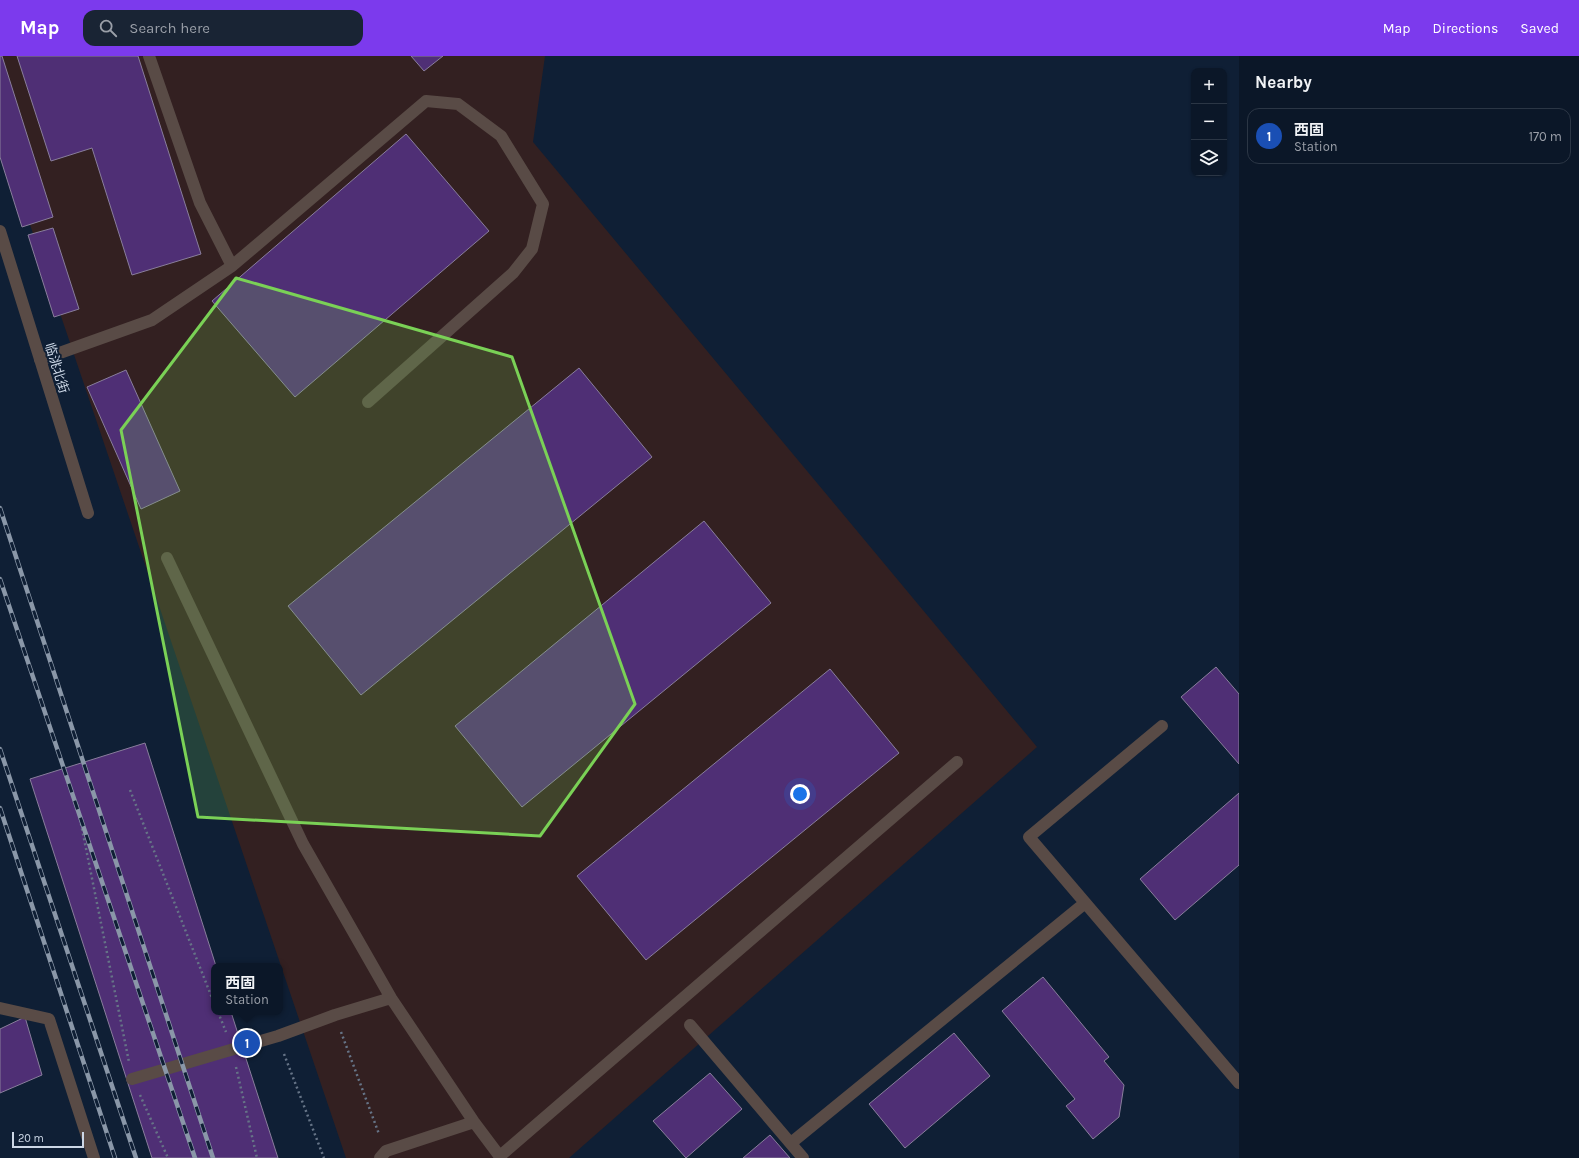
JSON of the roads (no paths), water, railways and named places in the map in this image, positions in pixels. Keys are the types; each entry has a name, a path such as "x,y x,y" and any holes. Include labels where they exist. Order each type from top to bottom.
{"street":[{"path":"149,56 200,203 232,266"},
{"path":"40,360 152,320 232,266 426,101 458,104 501,136 543,204 532,249 513,272 368,402"},
{"name":"临洮北街","path":"0,232 88,514"},
{"path":"167,558 303,844 391,998 474,1122 501,1157 957,762"},
{"path":"1162,726 1029,837 1239,1083"},
{"path":"791,1143 1085,903"},
{"path":"132,1078 278,1036 335,1015 391,998"},
{"path":"0,1008 49,1019 94,1158"},
{"path":"690,1025 803,1158"},
{"path":"383,1155 474,1122"}],"railway":[{"path":"0,508 213,1158"},
{"path":"0,579 195,1158"},
{"path":"0,749 136,1158"},
{"path":"0,808 115,1158"}],"place":[{"name":"西固","path":"247,1043"}]}
